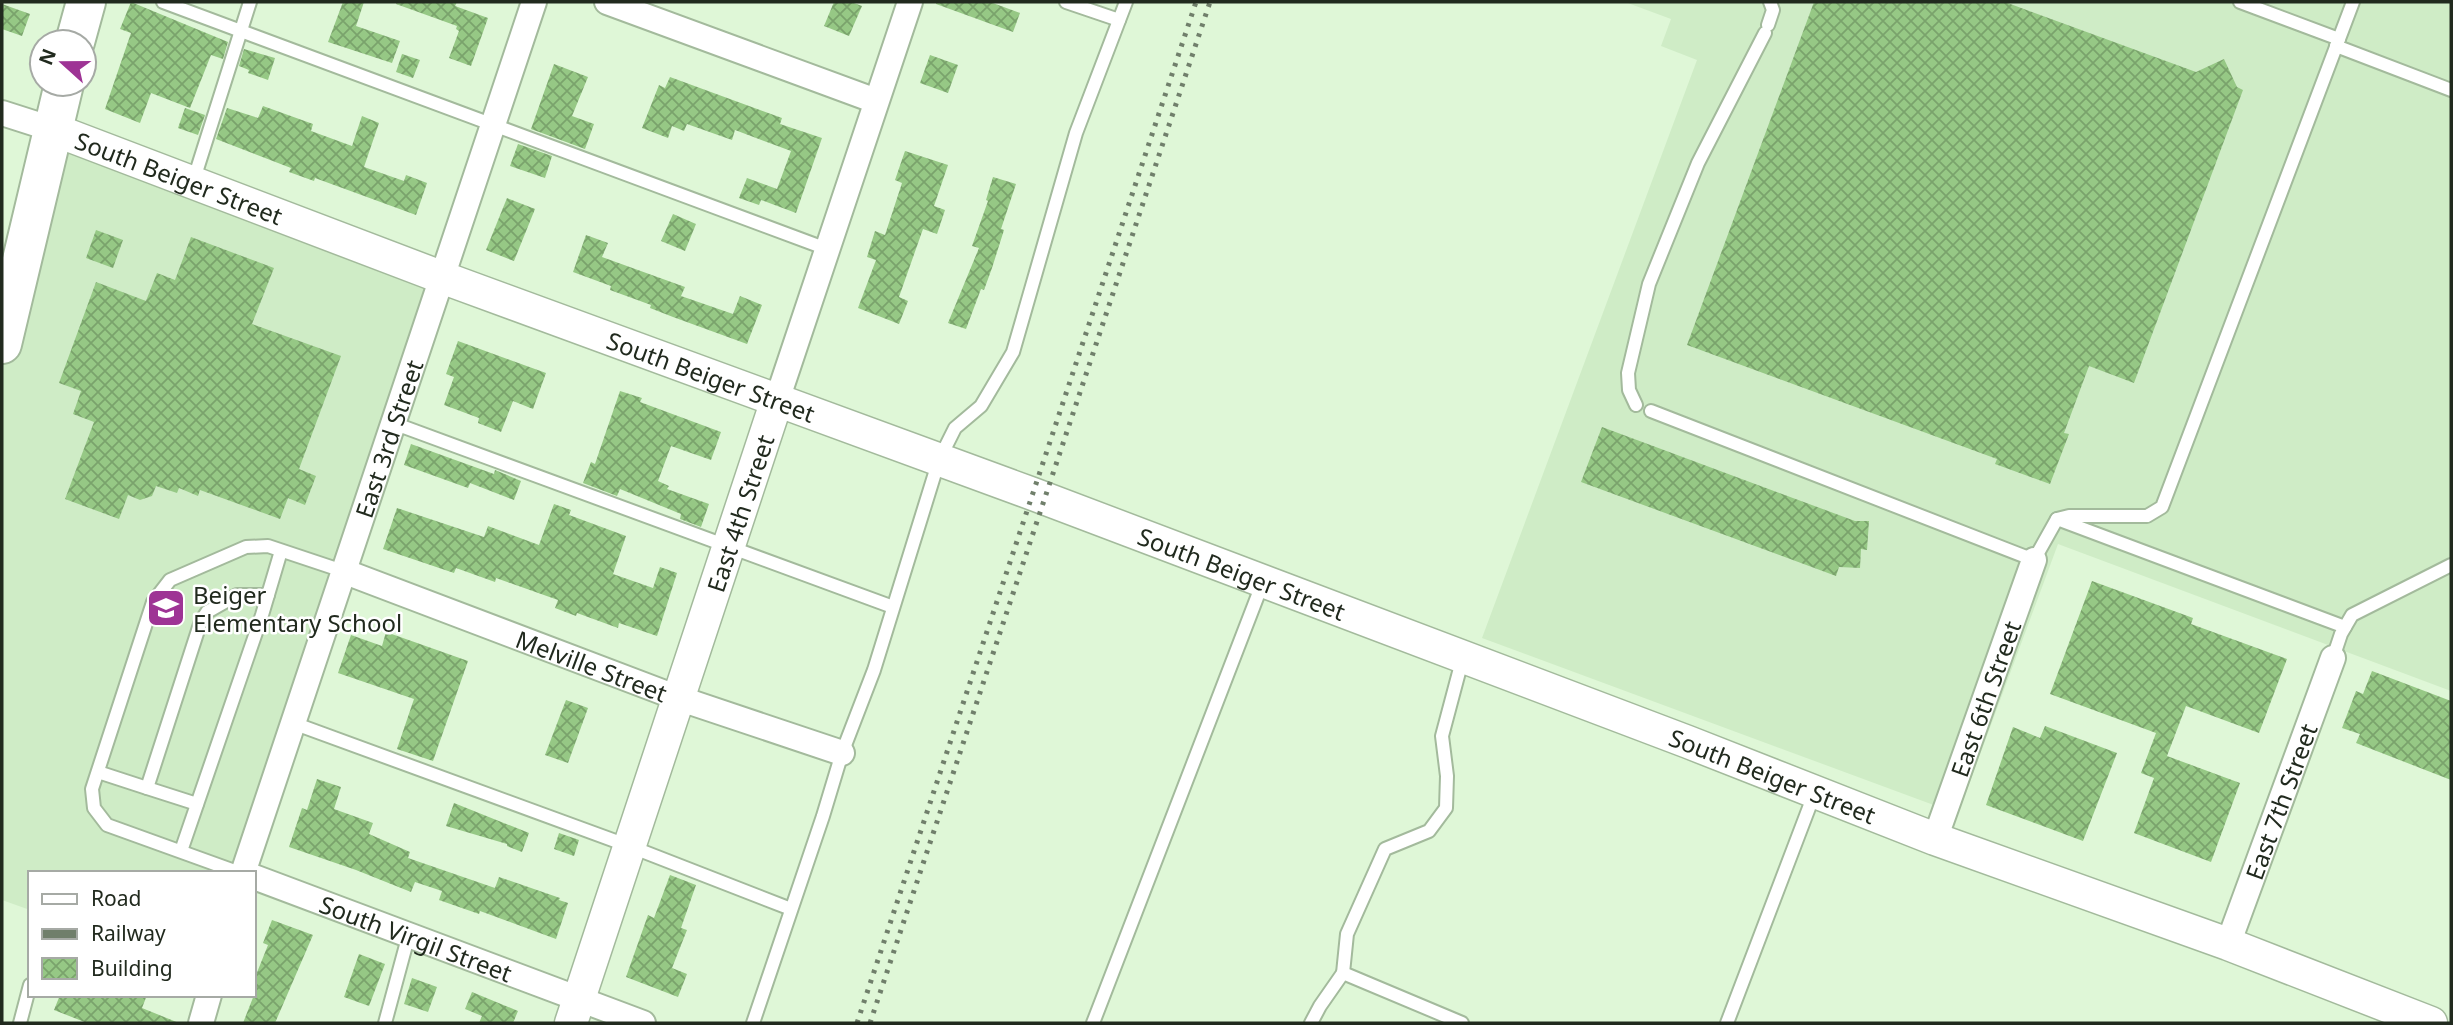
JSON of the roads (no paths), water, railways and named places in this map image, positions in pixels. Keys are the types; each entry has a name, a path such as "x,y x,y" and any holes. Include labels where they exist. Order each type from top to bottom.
{"main road":[{"path":"79,28 86,2"},
{"path":"2,344 60,98"}],"street":[{"name":"East 3rd Street","path":"243,871 534,2"},
{"path":"607,2 876,102"},
{"name":"East 4th Street","path":"575,1011 910,2"},
{"path":"2,113 52,129"},
{"name":"South Beiger Street","path":"52,129 441,277 1263,581 1935,839 2228,944 2394,1016 2431,1023"},
{"name":"East 6th Street","path":"1935,839 2034,559"},
{"name":"Melville Street","path":"343,570 678,698 842,753"},
{"name":"East 7th Street","path":"2228,944 2333,658"},
{"name":"South Virgil Street","path":"256,878 409,934 575,1011 643,1023"},
{"path":"201,1023 208,997"}],"lane":[{"path":"163,2 827,249"},
{"path":"193,182 250,2"},
{"path":"1066,2 1119,20"},
{"path":"753,1023 842,753 874,670 939,460 955,428 981,406 1013,352 1076,133 1126,2"},
{"path":"1636,405 1629,390 1628,373 1649,284 1698,163 1767,29 1773,10 1770,2"},
{"path":"2241,2 2451,90"},
{"path":"1651,411 2034,559 2057,519 2069,516 2147,516 2162,507 2353,2"},
{"path":"393,423 893,607"},
{"path":"2057,519 2345,627"},
{"path":"236,871 107,825 94,808 92,789 153,601 170,580 246,547 268,546 343,570"},
{"path":"181,851 281,551"},
{"path":"2333,658 2352,615 2451,565"},
{"path":"1093,1023 1263,581"},
{"path":"147,788 201,621 207,612 237,595 268,595"},
{"path":"1311,1023 1343,973 1347,934 1385,849 1429,831 1446,808 1447,776 1442,736 1463,657"},
{"path":"293,723 629,846 791,909"},
{"path":"97,772 197,804"},
{"path":"1727,1023 1815,792"},
{"path":"385,1023 409,934"},
{"path":"1343,973 1462,1023"},
{"path":"20,1023 28,993"}],"railway":[{"path":"857,1023 1196,2"},
{"path":"870,1023 1210,2"}],"place":[{"name":"Beiger Elementary School","path":"166,608"}]}
